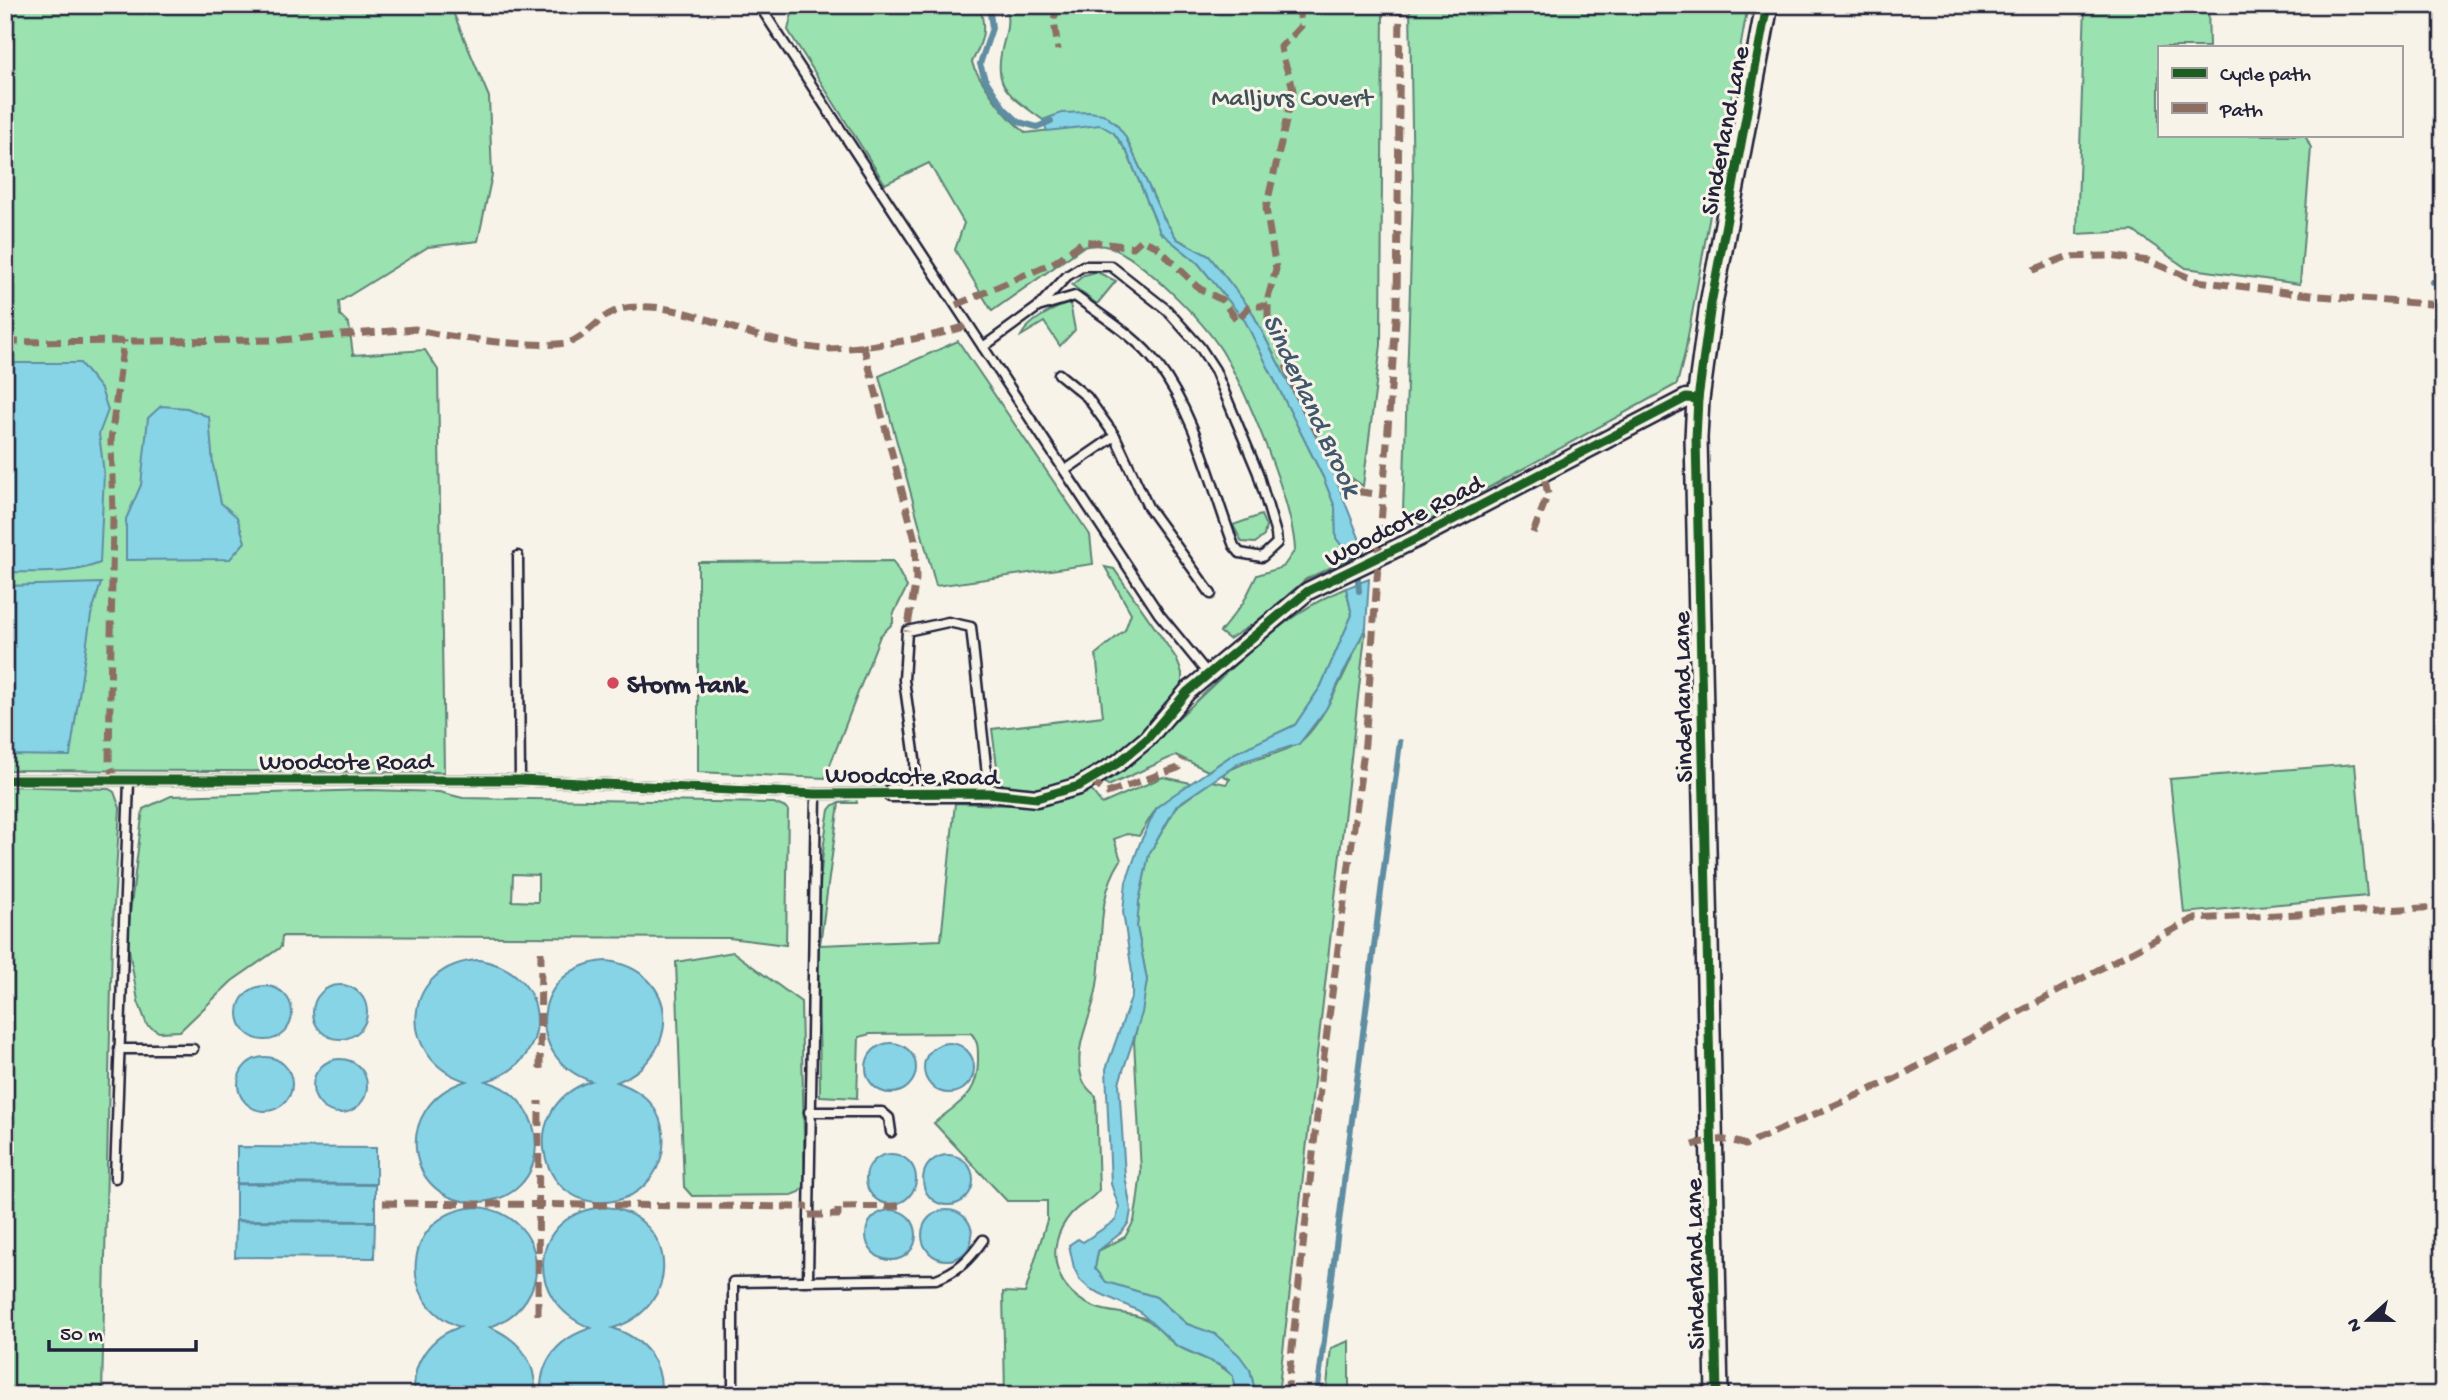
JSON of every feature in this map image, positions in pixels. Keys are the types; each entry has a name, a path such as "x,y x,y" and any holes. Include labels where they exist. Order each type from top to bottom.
{"street":[{"name":"Sinderland Lane","path":"1717,1395 1698,398 1711,304 1768,5"},
{"name":"Woodcote Road","path":"891,793 989,793 1037,798 1079,786 1118,763 1147,739 1187,692 1291,603 1326,582 1424,535 1686,398 1698,398"}],"lane":[{"path":"759,5 983,347 1067,470 1159,614 1208,674"},
{"path":"983,347 1038,307 1067,276 1083,266 1111,266 1126,276 1167,310 1200,347 1223,389 1271,512 1277,543 1270,551 1262,557 1253,557 1240,553 1234,546 1220,498 1176,394 1157,364 1137,342 1075,296 1038,307"},
{"path":"1059,374 1087,397 1115,436 1148,507 1211,594"},
{"path":"1067,470 1115,436"},
{"path":"518,556 520,780"},
{"path":"916,792 915,759 904,680 907,631 948,622 971,627 989,793"},
{"name":"Woodcote Road","path":"5,780 520,780 816,794 891,793"},
{"path":"115,1178 129,781"},
{"path":"808,1279 816,794"},
{"path":"119,1049 193,1049"},
{"path":"809,1112 882,1112 889,1118 891,1132"},
{"path":"733,1395 733,1282 936,1279 954,1273 970,1258 982,1240"}],"green space":[{"path":"5,5 450,5 489,97 492,175 478,241 428,247 339,302 340,315 349,324 353,355 425,350 438,370 444,772 5,770"},
{"path":"794,5 979,5 983,34 972,62 991,95 1018,126 1026,133 1100,124 1113,132 1127,152 1160,232 1198,263 1245,320 1323,477 1335,507 1336,538 1351,558 1306,579 1258,621 1229,639 1220,632 1243,603 1257,575 1283,567 1295,550 1278,477 1244,393 1222,351 1171,292 1138,263 1102,245 1083,247 992,311 955,250 964,223 929,163 885,184 788,30"},
{"name":"Malljurs Covert","path":"1004,5 1383,5 1381,345 1363,486 1329,462 1251,310 1209,256 1177,239 1163,217 1125,136 1116,124 1062,113 1043,120 1019,102 1005,86 1000,67 1007,25"},
{"path":"1410,5 1748,5 1685,353 1677,384 1421,525 1403,512 1413,190"},
{"path":"2085,5 2208,5 2209,46 2158,46 2158,136 2305,136 2311,148 2300,284 2186,268 2133,231 2077,234"},
{"path":"1097,272 1116,281 1097,304 1072,285 1084,275"},
{"path":"1070,303 1075,330 1060,346 1044,322 1021,336 1035,320"},
{"path":"958,341 1090,535 1093,564 936,586 879,376"},
{"path":"1261,515 1266,526 1264,536 1255,543 1242,542 1233,525"},
{"path":"893,561 907,587 893,615 893,623 880,636 825,778 698,772 698,562"},
{"path":"1105,567 1114,569 1176,658 1182,673 1182,685 1133,744 1088,774 1069,782 1031,790 1014,788 999,782 992,729 1103,716 1096,654 1125,630 1131,613"},
{"path":"1346,588 1352,615 1321,686 1295,725 1235,753 1208,771 1176,755 1108,786 1102,779 1154,740 1267,636 1318,602"},
{"path":"1366,627 1278,1395 1256,1395 1250,1370 1215,1335 1187,1324 1156,1297 1106,1282 1095,1268 1098,1251 1125,1237 1134,1221 1141,1172 1134,1041 1147,980 1137,927 1139,901 1149,854 1177,806 1212,781 1226,784 1230,779 1222,775 1232,769 1289,749 1307,736 1327,708"},
{"path":"2355,764 2367,896 2184,913 2170,779"},
{"path":"1163,777 1191,783 1157,807 1139,836 1127,834 1114,839 1121,860 1107,891 1099,974 1079,1059 1083,1081 1096,1096 1099,1190 1071,1214 1062,1228 1055,1255 1057,1269 1071,1292 1097,1308 1149,1321 1177,1346 1213,1362 1233,1376 1235,1395 1005,1395 1003,1292 1025,1293 1047,1220 1047,1201 1007,1201 934,1123 960,1103 972,1089 978,1071 977,1044 973,1036 971,1033 870,1034 859,1037 857,1098 820,1096 818,953 820,881 829,810 839,803 820,945 941,940 955,803 1041,803 1073,795 1089,787 1102,804"},
{"path":"5,786 109,789 114,792 120,808 112,939 102,1395 5,1395"},
{"path":"370,790 439,792 463,798 774,803 788,809 786,945 729,938 282,936 281,947 232,981 180,1031 159,1032 147,1025 138,1001 127,938 143,809 171,796","holes":["513,874 538,875 538,902 512,901"]},
{"path":"856,798 857,803 840,803"},
{"path":"733,952 801,1002 805,1185 800,1192 792,1195 692,1196 684,1187 676,962"},
{"path":"1349,1341 1349,1395 1326,1395 1331,1348"}],"water":[{"path":"1062,113 1103,114 1116,124 1125,136 1163,217 1177,239 1209,256 1251,310 1329,462 1365,553 1351,558 1336,538 1335,507 1323,477 1245,321 1198,263 1160,232 1127,152 1114,133 1100,125 1047,131 1043,120"},
{"path":"5,363 80,363 101,389 108,410 99,434 104,473 100,563 66,571 5,572"},
{"path":"161,406 187,408 209,417 213,465 221,503 237,517 245,542 230,559 126,560 126,519 141,485 148,418"},
{"path":"1369,579 1366,627 1326,709 1299,744 1241,762 1177,805 1149,854 1139,901 1137,927 1147,980 1142,1013 1119,1083 1125,1176 1131,1210 1129,1222 1122,1232 1098,1251 1095,1268 1106,1282 1156,1297 1187,1324 1215,1334 1239,1355 1250,1370 1256,1395 1235,1395 1233,1376 1224,1367 1177,1346 1139,1311 1090,1289 1080,1280 1074,1268 1069,1245 1078,1239 1083,1242 1116,1220 1119,1207 1111,1184 1106,1069 1132,995 1132,972 1123,912 1126,882 1157,807 1235,753 1295,725 1321,686 1352,615 1346,588"},
{"path":"101,583 91,615 70,756 5,755 5,586"},
{"path":"479,960 503,968 521,981 532,998 537,1018 534,1037 525,1056 509,1071 486,1081 509,1092 524,1108 533,1127 536,1148 531,1168 521,1185 503,1197 479,1202 454,1199 435,1188 422,1171 416,1152 417,1131 426,1110 442,1093 466,1081 443,1069 427,1053 418,1034 417,1013 422,994 434,977 453,965"},
{"path":"607,961 631,968 649,980 660,997 664,1016 662,1035 654,1054 639,1070 617,1082 636,1091 652,1105 663,1133 663,1147 660,1162 644,1186 618,1200 591,1201 570,1193 555,1178 546,1158 544,1136 551,1114 566,1095 591,1081 569,1069 553,1053 546,1034 545,1014 551,994 563,978 582,966"},
{"path":"340,985 359,993 367,1012 359,1031 340,1039 321,1031 313,1012 321,993"},
{"path":"265,986 284,994 292,1013 284,1032 265,1040 246,1032 238,1013 246,994"},
{"path":"891,1043 908,1051 916,1068 908,1085 891,1093 874,1085 866,1068 874,1051"},
{"path":"949,1043 966,1051 974,1068 966,1085 949,1093 932,1085 924,1068 932,1051"},
{"path":"265,1057 284,1065 292,1084 284,1103 265,1111 246,1103 238,1084 246,1065"},
{"path":"340,1059 359,1067 367,1086 359,1105 340,1113 321,1105 313,1086 321,1067"},
{"path":"237,1147 376,1148 376,1184 237,1183"},
{"path":"891,1154 908,1162 916,1179 908,1196 891,1204 874,1196 866,1179 874,1162"},
{"path":"948,1155 965,1163 973,1180 965,1197 948,1205 931,1197 923,1180 931,1163"},
{"path":"236,1184 375,1185 375,1221 236,1220"},
{"path":"479,1207 502,1214 520,1226 531,1243 536,1261 534,1281 526,1299 512,1315 490,1327 510,1338 530,1362 535,1395 415,1395 416,1372 425,1352 440,1337 460,1327 438,1315 424,1298 417,1279 416,1258 423,1239 435,1223 454,1212"},
{"path":"606,1207 630,1214 648,1227 659,1244 663,1263 661,1283 652,1302 636,1317 613,1328 634,1338 649,1353 659,1372 661,1395 541,1395 543,1371 553,1352 569,1338 591,1328 568,1315 553,1298 545,1279 543,1259 549,1240 561,1224 580,1212"},
{"path":"891,1210 908,1218 916,1235 908,1252 891,1260 874,1252 866,1235 874,1218"},
{"path":"947,1210 964,1218 972,1235 964,1252 947,1260 930,1252 922,1235 930,1218"},
{"path":"236,1221 375,1222 374,1258 235,1257"}],"waterway":[{"name":"Sinderland Brook","path":"989,5 992,28 980,64 985,79 1004,108 1019,122 1037,127 1051,121"},
{"path":"2432,282 2443,283"},
{"name":"Sinderland Brook","path":"1355,549 1359,591"},
{"path":"1317,1395 1400,742"}],"marked path":[{"path":"1057,5 1054,20 1058,50"},
{"path":"1299,5 1301,26 1281,47 1293,91 1266,208 1276,269 1268,298 1268,319 1297,394 1337,471 1361,492 1383,495"},
{"path":"1287,1395 1322,1070 1365,743 1397,306 1400,5"},
{"path":"956,305 1055,262 1084,241 1133,247 1141,240 1156,246 1200,289 1222,300 1237,320 1250,306 1268,306"},
{"path":"2033,270 2066,257 2108,256 2149,261 2197,281 2318,296 2443,305"},
{"path":"5,342 280,340 415,329 496,342 561,344 582,336 616,311 636,307 670,309 754,335 821,349 900,342 969,325"},
{"path":"116,781 109,763 113,516 111,440 124,340"},
{"path":"863,344 915,540 916,579 907,631"},
{"path":"1533,533 1548,494 1543,472"},
{"path":"1090,780 1107,793 1178,768 1183,759"},
{"path":"1693,1145 1719,1140 1745,1145 1894,1079 2193,919 2443,907"},
{"path":"540,1069 541,952"},
{"path":"538,1315 539,1101"},
{"path":"383,1203 808,1207"},
{"path":"809,1215 838,1215 838,1207 905,1206"}],"cycle path":[{"path":"1717,1395 1696,438 1698,399 1711,304 1767,5"},
{"path":"5,780 520,780 816,794 989,793 1037,798 1079,786 1118,763 1147,739 1187,692 1308,591 1424,535 1686,398 1698,399"}],"place":[{"name":"Storm tank","path":"613,683"}]}
